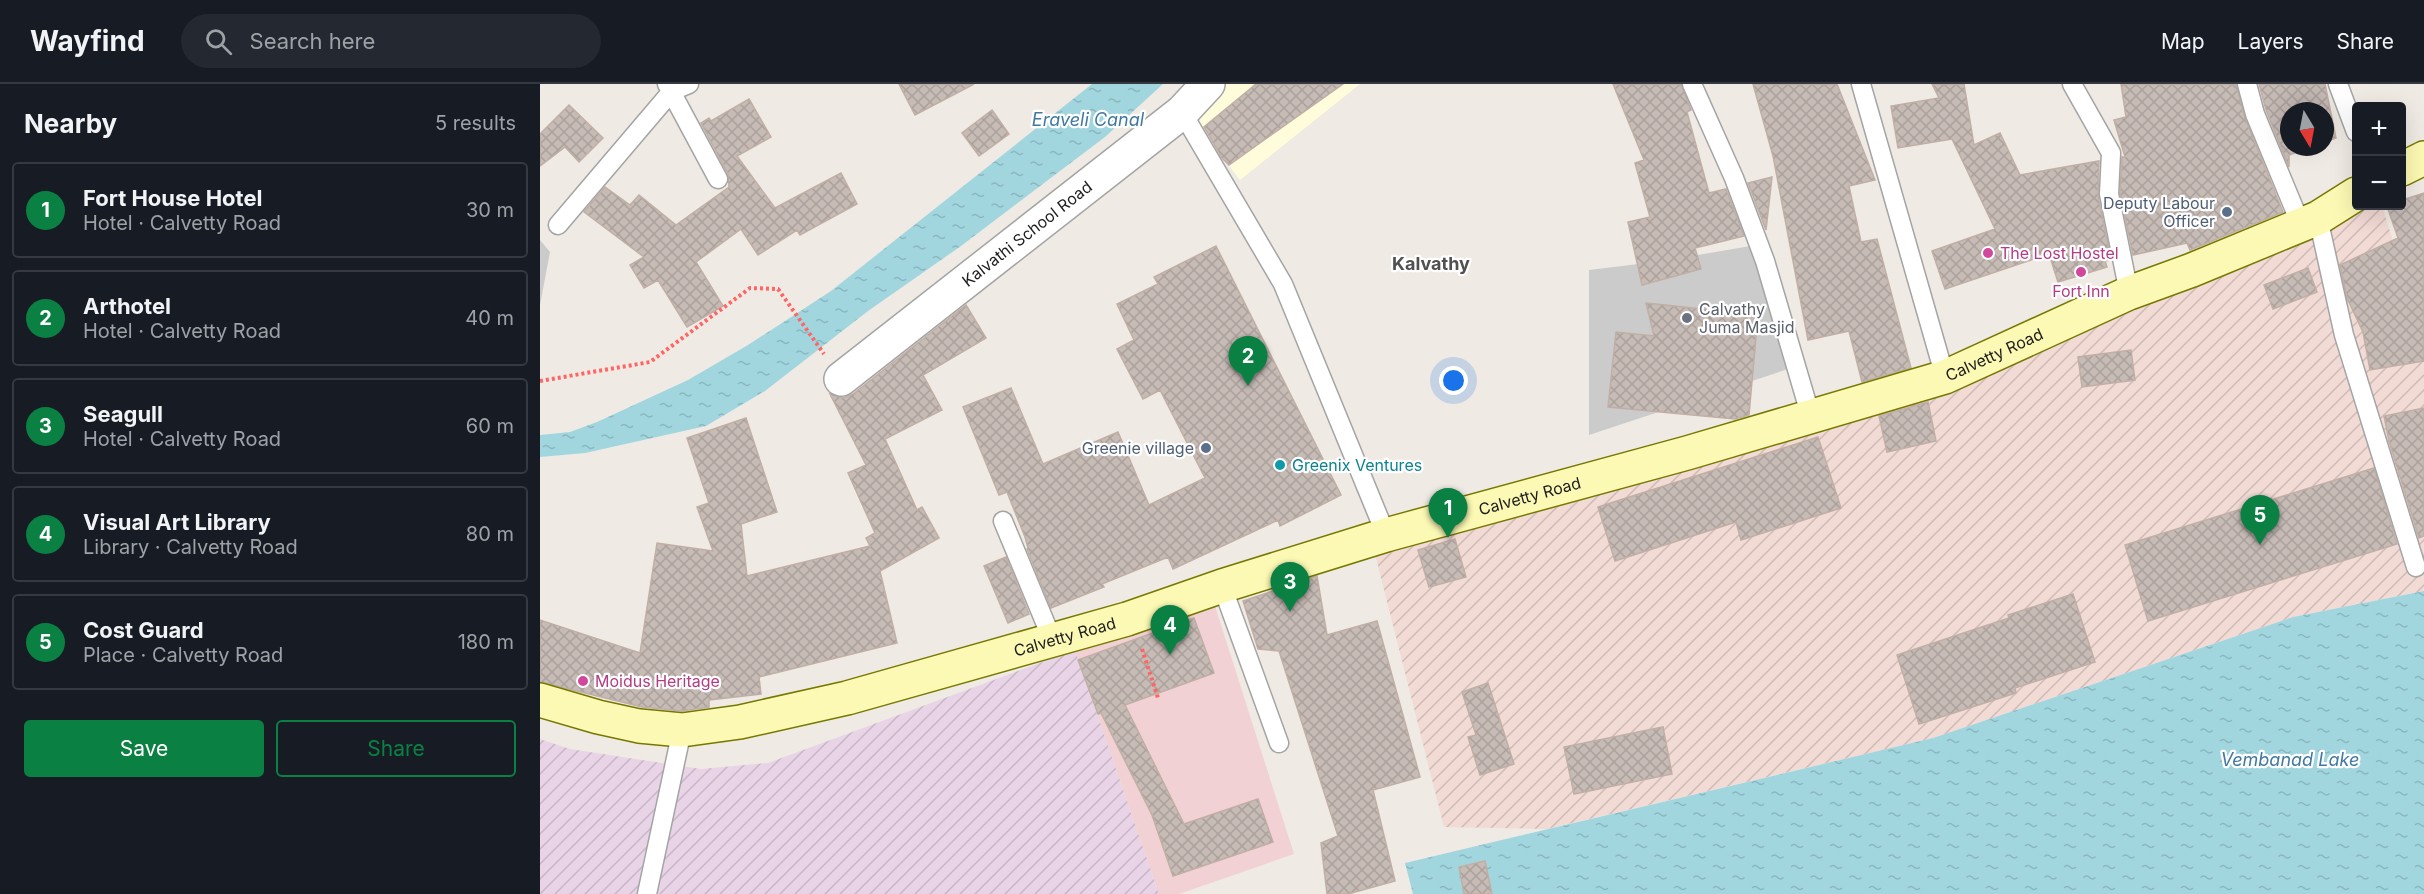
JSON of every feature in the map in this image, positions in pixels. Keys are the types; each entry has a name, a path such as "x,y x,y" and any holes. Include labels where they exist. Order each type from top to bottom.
{"street":[{"name":"Kalvathi School Road","path":"841,379 1182,112 1208,84"},
{"path":"2406,167 2424,158"},
{"name":"Calvetty Road","path":"540,700 597,717 639,726 682,730 740,722 847,698 1127,619 1222,586 1386,535 1687,453 1945,377 2129,293 2192,270 2310,221 2352,196"}],"lane":[{"path":"1692,84 1734,177 1765,261 1811,417"},
{"path":"1861,84 1945,377"},
{"path":"2072,84 2111,153 2109,194 2129,293"},
{"path":"2247,84 2255,114 2310,221 2416,567"},
{"path":"2338,84 2352,121"},
{"path":"558,225 676,86 718,179"},
{"path":"1182,112 1283,284 1386,535"},
{"path":"1003,521 1052,639"},
{"path":"1222,586 1280,743"},
{"path":"647,894 682,730"}],"path":[{"path":"540,381 650,362 750,288 778,289 841,379"},
{"path":"1127,619 1135,630 1158,698"}],"shaded area":[{"path":"1215,84 1360,84 1240,180 1189,113"},
{"path":"2360,210 2383,210 2424,339 2424,591 2293,617 1933,738 1547,829 1444,827 1375,554 1928,373"},
{"path":"540,240 550,252 540,305"},
{"name":"Calvathy Juma Masjid","path":"1768,243 1797,366 1589,435 1589,270 1663,261"},
{"path":"1214,603 1294,854 1179,894 1159,894 1075,650"},
{"path":"1075,650 1159,894 540,894 540,739 570,749 701,769 768,763"}],"water":[{"name":"Eraveli Canal","path":"1092,84 1163,84 1105,137 961,246 868,311 765,391 706,426 585,453 540,457 540,435 570,432 597,422 688,380 748,345 831,291"},
{"name":"Vembanad Lake","path":"2424,591 2424,894 1413,894 1405,863 1933,738 2293,617"}],"building":[{"path":"899,84 974,84 915,115"},
{"path":"1256,84 1343,84 1229,165 1222,158 1204,127"},
{"path":"1613,84 1681,84 1691,110 1687,112 1709,193 1726,189 1744,236 1695,248 1701,269 1642,285 1628,222 1650,217 1635,163 1644,160"},
{"path":"1753,84 1837,84 1875,180 1849,186 1861,242 1877,239 1911,368 1862,382 1849,331 1808,340 1773,156"},
{"path":"1932,84 1964,84 1974,145 2000,133 2020,175 2099,161 2098,196 2111,260 2105,261 2107,267 2058,282 2049,254 1945,289 1932,251 1995,229 1952,139 1898,148 1891,106 1939,98"},
{"path":"2121,84 2236,84 2245,118 2283,212 2190,250 2187,243 2133,255 2120,193 2122,157 2125,157 2114,120 2126,117"},
{"path":"2259,84 2325,84 2329,102 2280,102 2280,145 2266,110"},
{"path":"749,99 771,137 737,156 775,208 841,173 857,204 800,235 797,230 758,255 741,229 696,262 723,306 687,327 658,280 644,288 630,265 644,257 584,212 605,187 630,205 639,195 676,225 729,187 728,174 701,123 709,118 711,121"},
{"path":"569,105 603,138 579,162 565,147 540,166 540,134"},
{"path":"992,110 1009,134 979,156 962,133"},
{"path":"2285,156 2289,156 2289,167"},
{"path":"1772,177 1766,230 1748,183"},
{"path":"2424,193 2424,361 2370,370 2363,332 2347,298 2340,265 2398,238 2388,210 2406,210 2406,199"},
{"path":"1216,246 1341,495 1280,526 1278,520 1173,569 1168,557 1102,584 1104,587 1051,608 1007,492 999,495 963,407 1011,388 1043,464 1118,432 1149,505 1205,478 1160,390 1143,399 1117,349 1134,340 1117,304 1158,284 1154,277"},
{"path":"2308,268 2317,292 2273,309 2264,285"},
{"path":"1646,303 1758,315 1749,415 1735,419 1608,407 1616,332 1654,336"},
{"path":"966,305 986,338 923,375 942,410 885,439 917,510 922,507 939,538 880,571 897,643 759,677 761,694 709,700 709,707 682,711 642,707 540,682 540,620 640,653 657,543 713,551 697,507 709,503 687,438 746,418 777,512 741,524 747,576 870,546 866,538 875,533 848,473 866,465 830,394 843,398 853,394"},
{"path":"2131,350 2135,380 2082,387 2078,357"},
{"path":"1928,402 1936,441 1887,452 1879,416"},
{"path":"2424,408 2424,536 2419,538 2389,441 2384,416"},
{"path":"1818,437 1841,508 1741,540 1736,522 1615,561 1598,507"},
{"path":"2374,468 2397,544 2148,621 2125,545"},
{"path":"1455,539 1466,577 1429,587 1418,550"},
{"path":"1006,557 1029,614 1008,623 984,566"},
{"path":"1317,576 1327,635 1377,621 1420,777 1373,790 1395,881 1348,894 1327,894 1321,843 1338,836 1279,651 1258,649 1243,601"},
{"path":"2073,594 2095,662 2015,688 2016,693 1919,724 1897,655"},
{"path":"1194,618 1214,673 1125,705 1184,824 1258,799 1273,842 1173,876 1152,815 1101,713 1098,714 1078,660"},
{"path":"1488,683 1514,764 1480,775 1468,737 1476,735 1462,692"},
{"path":"1663,727 1672,774 1574,794 1564,747"},
{"path":"1485,861 1492,894 1464,894 1459,867"}],"place":[{"name":"Deputy Labour Officer","path":"2227,212"},
{"name":"The Lost Hostel","path":"1988,253"},
{"name":"Fort Inn","path":"2081,272"},
{"name":"Calvathy Juma Masjid","path":"1687,318"},
{"name":"Arthotel","path":"1248,386"},
{"name":"Greenie village","path":"1206,448"},
{"name":"Greenix Ventures","path":"1280,465"},
{"name":"Fort House Hotel","path":"1448,538"},
{"name":"Cost Guard","path":"2260,545"},
{"name":"Seagull","path":"1290,612"},
{"name":"Visual Art Library","path":"1170,655"},
{"name":"Moidus Heritage","path":"583,681"}],"district":[{"name":"Kalvathy","path":"1431,263"}]}
